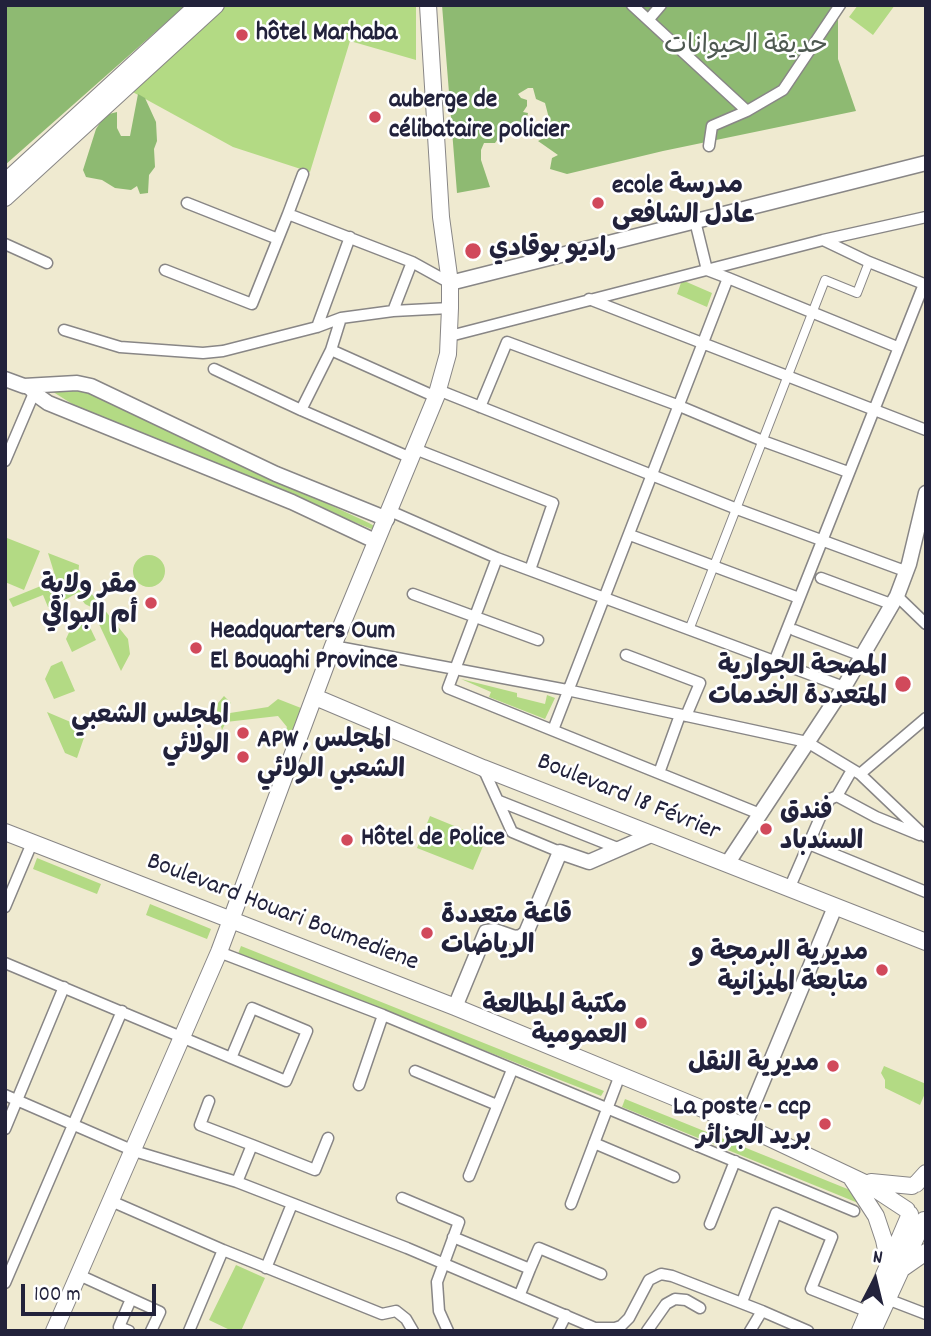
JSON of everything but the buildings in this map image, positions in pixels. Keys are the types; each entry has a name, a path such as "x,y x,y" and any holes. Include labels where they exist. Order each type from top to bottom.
{"main road":[{"path":"5,182 198,5"},
{"path":"5,198 216,5"},
{"path":"54,1331 219,952 333,646 437,394 450,336 450,283 441,217 428,5"},
{"name":"Boulevard 18 Février","path":"315,697 483,768 926,942"},
{"name":"Boulevard Houari Boumediene","path":"5,832 454,1007 744,1126 849,1175 917,1216"},
{"path":"849,1175 876,1216 895,1267 887,1299 873,1331"},
{"name":"Boulevard Houari Boumediene","path":"849,1175 880,1184 920,1181"},
{"path":"860,1331 895,1267 917,1216 906,1198 920,1181"},
{"path":"895,1267 926,1252"}],"street":[{"path":"632,5 747,111"},
{"path":"649,19 661,5"},
{"path":"709,146 712,126 747,111 783,90 840,5"},
{"path":"288,214 412,262 450,283 926,163"},
{"path":"165,270 252,304 303,174"},
{"path":"187,203 278,239"},
{"path":"450,336 823,240 926,217"},
{"path":"695,221 707,270"},
{"path":"317,327 350,237"},
{"path":"774,662 897,346 925,284 823,240"},
{"path":"5,244 47,263"},
{"path":"393,311 412,262"},
{"path":"690,630 825,280 857,293 869,262"},
{"path":"707,270 897,346"},
{"path":"553,730 728,278"},
{"path":"589,299 926,430"},
{"path":"64,330 120,347 203,353 223,351 317,327 341,318 393,311 450,308"},
{"path":"301,411 331,350 341,318"},
{"path":"480,407 507,342 508,321"},
{"path":"507,342 677,405 762,442 848,472"},
{"path":"331,350 437,394 480,407 737,509 905,571"},
{"path":"214,369 301,411 553,503 530,570"},
{"path":"5,379 48,403 292,502 375,541"},
{"path":"29,390 50,383 91,386 276,474 844,687"},
{"path":"5,461 29,390"},
{"path":"727,864 844,687 894,600 909,564 926,493"},
{"path":"630,535 799,598"},
{"path":"497,558 448,688 760,814"},
{"path":"821,578 894,600 926,624"},
{"path":"413,594 538,640"},
{"path":"794,631 862,656"},
{"path":"333,646 568,690 807,742 856,772 925,837"},
{"path":"626,655 700,684 683,715 659,773"},
{"path":"789,889 830,799 837,796 856,772 926,718"},
{"path":"483,768 512,832 560,852 589,862 651,835"},
{"path":"837,796 876,817 925,837"},
{"path":"499,801 620,849"},
{"path":"5,907 32,843"},
{"path":"809,844 926,892"},
{"path":"454,1007 486,932 495,931 515,938 526,933 560,852"},
{"path":"744,1126 835,906"},
{"path":"219,952 383,1015 854,1211"},
{"path":"5,963 122,1011 231,1058 286,1081 307,1031 252,1008 231,1058"},
{"path":"5,1129 64,987"},
{"path":"5,1283 122,1011"},
{"path":"359,1085 383,1015"},
{"path":"469,1176 512,1070"},
{"path":"415,1071 497,1105"},
{"path":"571,1204 620,1075"},
{"path":"5,1095 134,1151 237,1182 444,1263 520,1294 594,1329 615,1328 626,1322 647,1283 660,1274 742,1302 808,1331"},
{"path":"209,1101 200,1125 316,1170 328,1138"},
{"path":"594,1143 674,1177"},
{"path":"237,1182 252,1146"},
{"path":"710,1224 734,1161"},
{"path":"402,1198 459,1222 437,1282 437,1301 448,1331"},
{"path":"111,1201 266,1268 382,1314 396,1311 413,1331"},
{"path":"266,1268 292,1204"},
{"path":"742,1302 776,1213 832,1237 811,1289 869,1312"},
{"path":"453,1237 530,1269"},
{"path":"520,1294 539,1248 601,1275"},
{"path":"189,1331 223,1250"},
{"path":"79,1275 160,1312 151,1331"},
{"path":"129,1331 119,1327 131,1299"},
{"path":"647,1331 666,1304 675,1299 686,1300 700,1308"},
{"path":"887,1299 926,1314"},
{"path":"750,1331 762,1311"},
{"path":"558,1331 566,1315"}],"green space":[{"path":"5,5 186,5 5,165"},
{"path":"222,5 416,5 416,60 350,41 310,172 233,147 129,90"},
{"name":"حديقة الحيوانات","path":"442,5 838,5 838,59 856,111 567,174 550,169 552,158 558,155 538,141 548,136 551,126 545,103 536,99 533,88 528,88 518,94 527,100 523,112 528,113 523,134 507,135 503,131 495,143 484,143 481,150 481,160 490,187 457,193"},
{"path":"858,5 895,5 873,35 849,17"},
{"path":"138,94 145,98 156,122 157,141 154,149 155,167 149,175 148,193 140,194 137,186 131,190 115,188 102,180 86,177 83,170 96,129 105,115 117,112 117,128 121,136 130,136"},
{"path":"682,280 712,293 707,307 677,294"},
{"path":"79,388 376,527 374,530 127,431 77,407 50,390"},
{"path":"7,538 40,551 24,590 5,582"},
{"path":"48,553 79,565 78,577 128,639 130,654 121,671 91,607 85,604 77,593 63,601"},
{"path":"149,555 160,560 165,571 160,582 149,587 138,582 133,571 138,560"},
{"path":"53,581 60,599 55,605 48,607 43,595 13,607 9,599"},
{"path":"86,619 96,640 72,652 66,639 71,628"},
{"path":"62,661 75,691 54,699 45,679 51,666"},
{"path":"461,679 517,693 517,697 545,704 547,695 555,698 545,719 489,697 491,692"},
{"path":"224,696 231,703 227,707 230,713 268,707 278,699 301,708 288,745 280,741 287,727 278,716 226,722 222,730 217,712 218,703"},
{"path":"47,712 87,729 77,758 65,753"},
{"path":"430,816 486,839 473,870 417,848"},
{"path":"37,858 101,884 97,894 33,869"},
{"path":"150,904 211,929 207,939 146,915"},
{"path":"241,946 604,1091 601,1096 238,954"},
{"path":"884,1066 926,1084 920,1105 885,1088 881,1073"},
{"path":"625,1099 850,1190 863,1205 622,1107"},
{"path":"236,1265 265,1278 241,1331 232,1331 209,1320"}],"place":[{"name":"hôtel Marhaba","path":"242,35"},
{"name":"auberge de célibataire policier","path":"375,117"},
{"name":"ecole مدرسة عادل الشافعى","path":"598,203"},
{"name":"راديو بوقادي","path":"473,251"},
{"name":"مقر ولاية أم البواقي","path":"151,603"},
{"name":"Headquarters Oum El Bouaghi Province","path":"196,648"},
{"name":"المصحة الجوارية المتعددة الخدمات","path":"903,684"},
{"name":"المجلس الشعبي الولائي","path":"243,733"},
{"name":"APW , المجلس الشعبي الولائي","path":"243,757"},
{"name":"فندق السندباد","path":"766,829"},
{"name":"Hôtel de Police","path":"347,840"},
{"name":"قاعة متعددة الرياضات","path":"427,933"},
{"name":"مديرية البرمجة و متابعة الميزانية","path":"882,970"},
{"name":"مكتبة المطالعة العمومية","path":"641,1023"},
{"name":"مديرية النقل","path":"833,1066"},
{"name":"La poste - ccp بريد الجزائر","path":"825,1124"}]}
